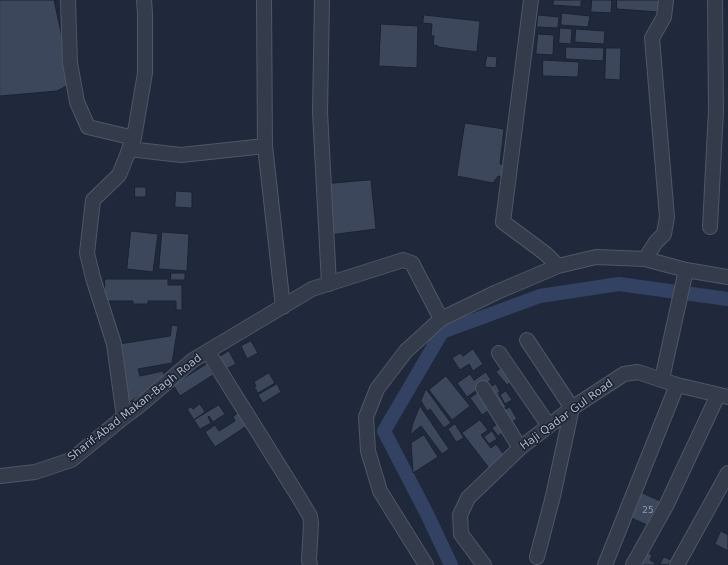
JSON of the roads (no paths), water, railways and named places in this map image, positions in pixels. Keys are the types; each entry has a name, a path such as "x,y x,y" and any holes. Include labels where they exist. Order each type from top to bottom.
{"street":[{"path":"68,0 70,63 77,102 88,127 132,144 181,155 265,146"},
{"path":"124,417 114,344 87,253 93,200 119,175 132,144 145,73 144,0"},
{"path":"264,0 265,146 283,307"},
{"path":"322,0 320,112 329,284"},
{"path":"531,0 503,222 546,254 558,266"},
{"path":"645,259 656,242 664,234 666,217 652,38 664,17 666,0"},
{"path":"710,227 716,110 715,0"},
{"path":"426,565 380,491 368,451 366,417 377,389 402,356 441,319 497,292 558,266 596,257 645,259 685,274 728,277"},
{"name":"Sharif-Abad Makan-Bagh Road","path":"0,476 35,472 71,460 139,406 193,360 312,289 403,260 412,263 441,319"},
{"path":"662,379 685,274"},
{"path":"527,340 572,408 553,496 537,557"},
{"path":"208,352 310,516 310,565"},
{"path":"499,353 549,426"},
{"name":"Haji Qadar Gul Road","path":"484,565 462,534 460,515 468,498 520,448 572,408 624,374 638,372 677,385 723,396"},
{"path":"605,565 677,385"},
{"path":"482,388 520,448"},
{"path":"634,565 723,396"},
{"path":"678,565 728,473"}],"waterway":[{"path":"451,565 427,514 384,431 442,332 540,296 619,284 728,299"}]}
